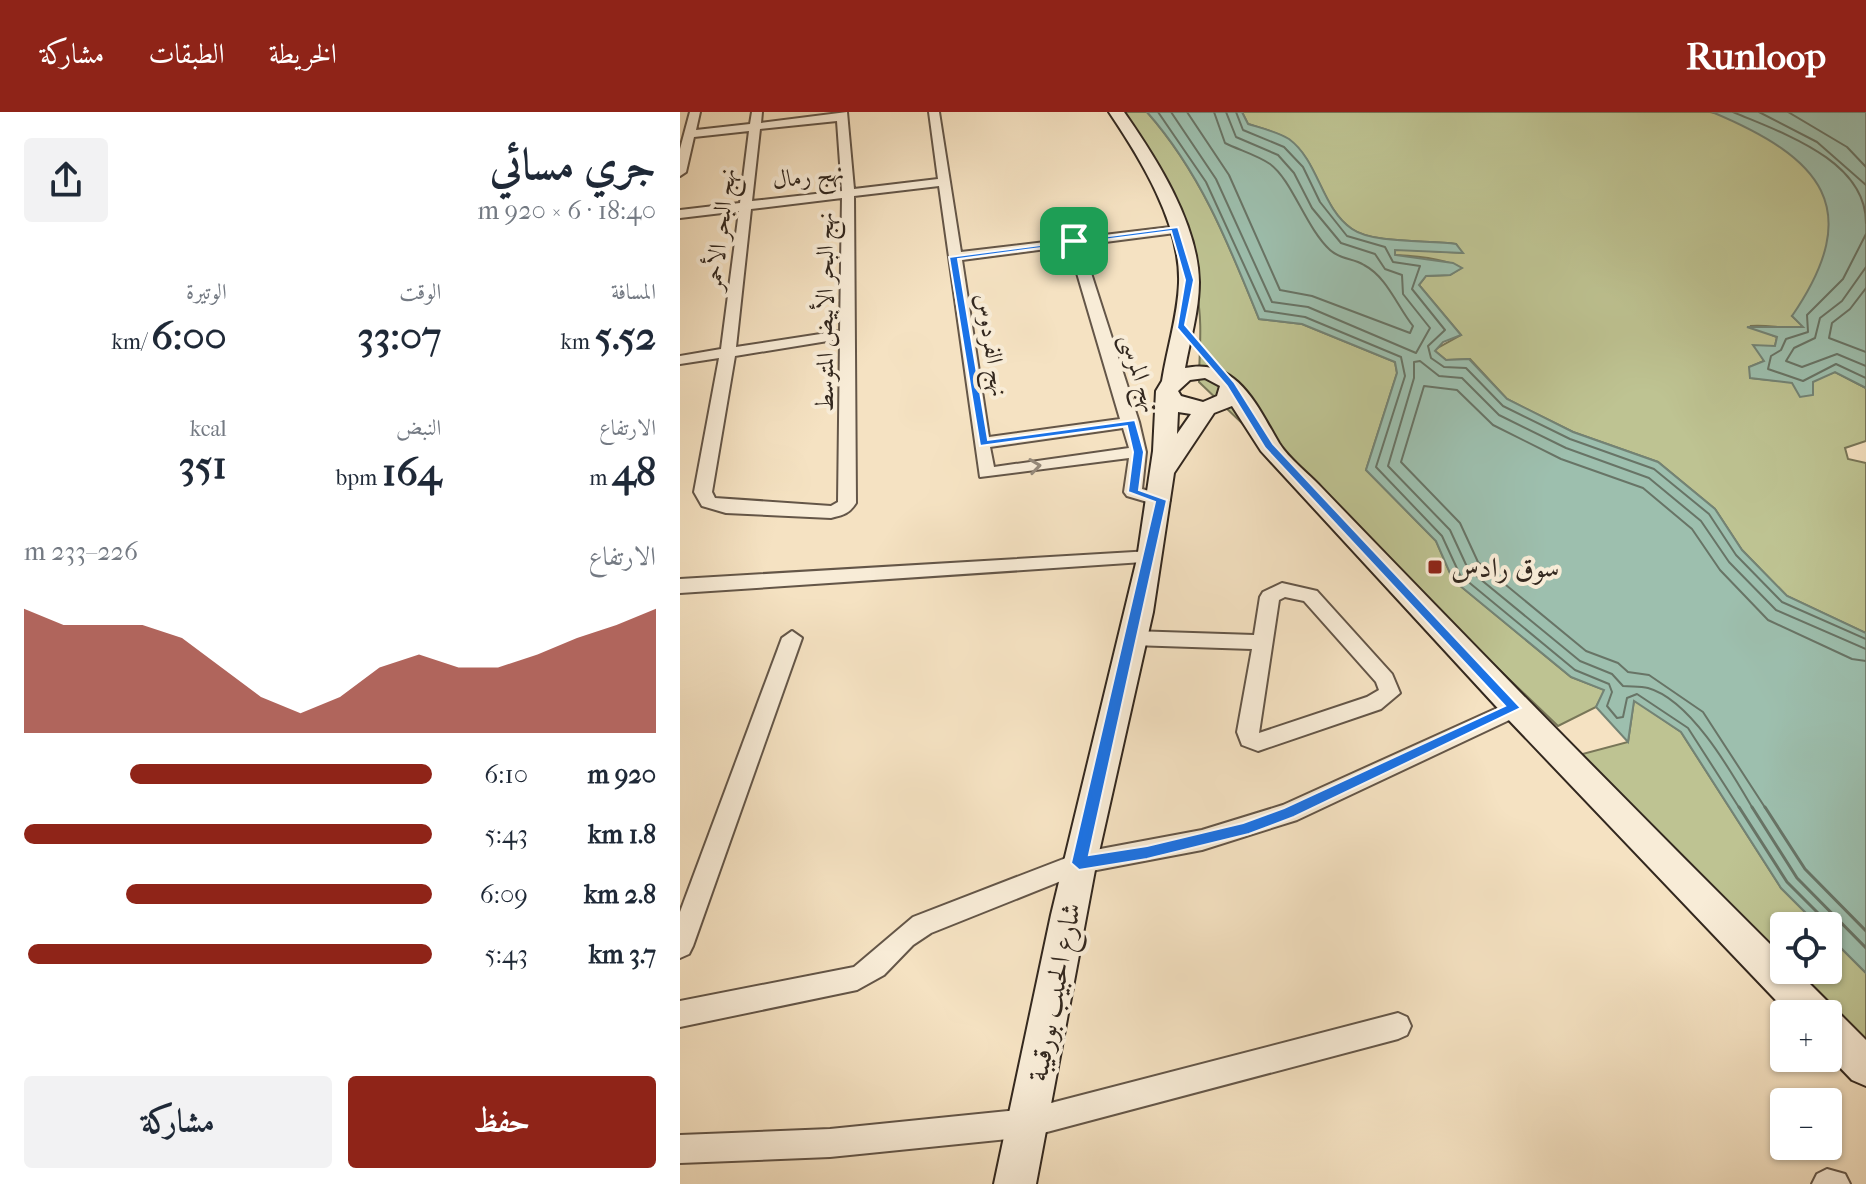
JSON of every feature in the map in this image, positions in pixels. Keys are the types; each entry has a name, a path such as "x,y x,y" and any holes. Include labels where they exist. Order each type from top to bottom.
{"street":[{"path":"680,172 695,112"},
{"name":"نهج الفردوس","path":"934,112 986,473 1138,452"},
{"name":"شارع الحبيب بورقيبة","path":"1015,1184 1079,863 1151,557 1162,486 1170,388 1189,280 1175,229 1137,140 1116,112"},
{"path":"690,134 756,119 842,115"},
{"name":"نهج البحر الأبيض المتوسط","path":"841,510 847,503 848,192 842,115"},
{"name":"نهج البحر الأحمر","path":"756,119 748,206 728,352 702,484 708,502 726,507 841,510"},
{"name":"نهج رمال","path":"680,214 942,182"},
{"path":"954,257 1175,229"},
{"name":"نهج المرسى","path":"1074,241 1131,422 1138,452 1133,492 1162,486"},
{"path":"1180,326 1264,433 1269,446"},
{"path":"680,360 846,334"},
{"path":"1226,383 1195,372 1170,388 1184,407 1208,408 1269,446 1515,708 1800,1000"},
{"name":"شارع الحبيب بورقيبة","path":"1162,486 1208,408 1226,400 1226,383"},
{"path":"983,443 1131,422"},
{"path":"680,586 1151,557"},
{"path":"1274,592 1302,592 1310,596 1351,639 1385,679 1390,693 1374,703 1286,734 1254,741 1248,732 1260,642 1274,592"},
{"path":"680,946 792,638"},
{"path":"1132,638 1260,642"},
{"path":"680,1014 857,978 878,966 913,929 1079,863 1147,852 1244,829 1289,813 1515,708"},
{"path":"680,1149 830,1143 1028,1123 1398,1026"},
{"path":"1842,1042 1866,1067"},
{"path":"1827,1184 1835,1184"}],"green space":[{"path":"1121,112 1147,112 1183,160 1225,237 1259,319 1302,324 1395,362 1397,373 1366,470 1436,541 1453,580 1571,677 1605,690 1596,707 1558,726 1199,382 1199,305 1185,247 1159,176"},
{"path":"1242,112 1710,112 1756,129 1810,163 1842,203 1846,224 1844,246 1816,292 1792,316 1804,327 1750,326 1777,337 1775,346 1760,354 1764,361 1750,367 1751,378 1803,381 1835,372 1866,388 1866,441 1845,448 1848,459 1866,463 1866,633 1787,596 1742,550 1715,509 1658,462 1573,432 1507,399 1470,359 1446,360 1434,350 1461,335 1419,285 1426,276 1450,275 1461,268 1439,260 1395,255 1395,249 1462,253 1456,244 1373,237 1352,229 1333,209 1298,148 1284,137 1248,124"},
{"path":"1634,700 1681,732 1781,888 1805,912 1770,912 1770,958 1575,756 1628,742"},
{"path":"1842,949 1866,973 1866,1058 1842,1030 1842,1000 1810,1000 1795,984 1842,984"}],"water":[{"path":"1147,112 1242,112 1248,124 1285,137 1299,148 1333,209 1352,229 1373,237 1456,244 1463,253 1395,250 1395,255 1453,263 1462,268 1450,275 1426,276 1419,285 1461,335 1443,342 1435,351 1446,360 1469,359 1507,399 1573,432 1658,462 1715,509 1742,550 1787,596 1866,633 1866,973 1842,949 1842,912 1805,912 1781,888 1681,732 1634,701 1628,742 1596,707 1604,690 1571,677 1453,580 1436,541 1366,470 1397,373 1395,362 1302,324 1259,319 1212,211 1166,135"},
{"path":"1712,112 1866,112 1866,388 1835,372 1813,382 1813,395 1800,397 1792,383 1750,378 1749,367 1764,361 1753,345 1775,346 1777,337 1747,327 1803,327 1792,316 1814,278 1826,245 1828,216 1821,191 1805,168 1781,148"}],"place":[{"name":"سوق رادس","path":"1435,567"}],"route":[{"path":"1175,229 1189,280 1180,326 1231,384 1232,390 1264,433 1269,446 1515,708 1289,813 1244,829 1147,852 1079,863 1151,557 1161,500 1133,492 1138,452 1131,422 983,443 954,257 1074,241 1175,229"}]}
